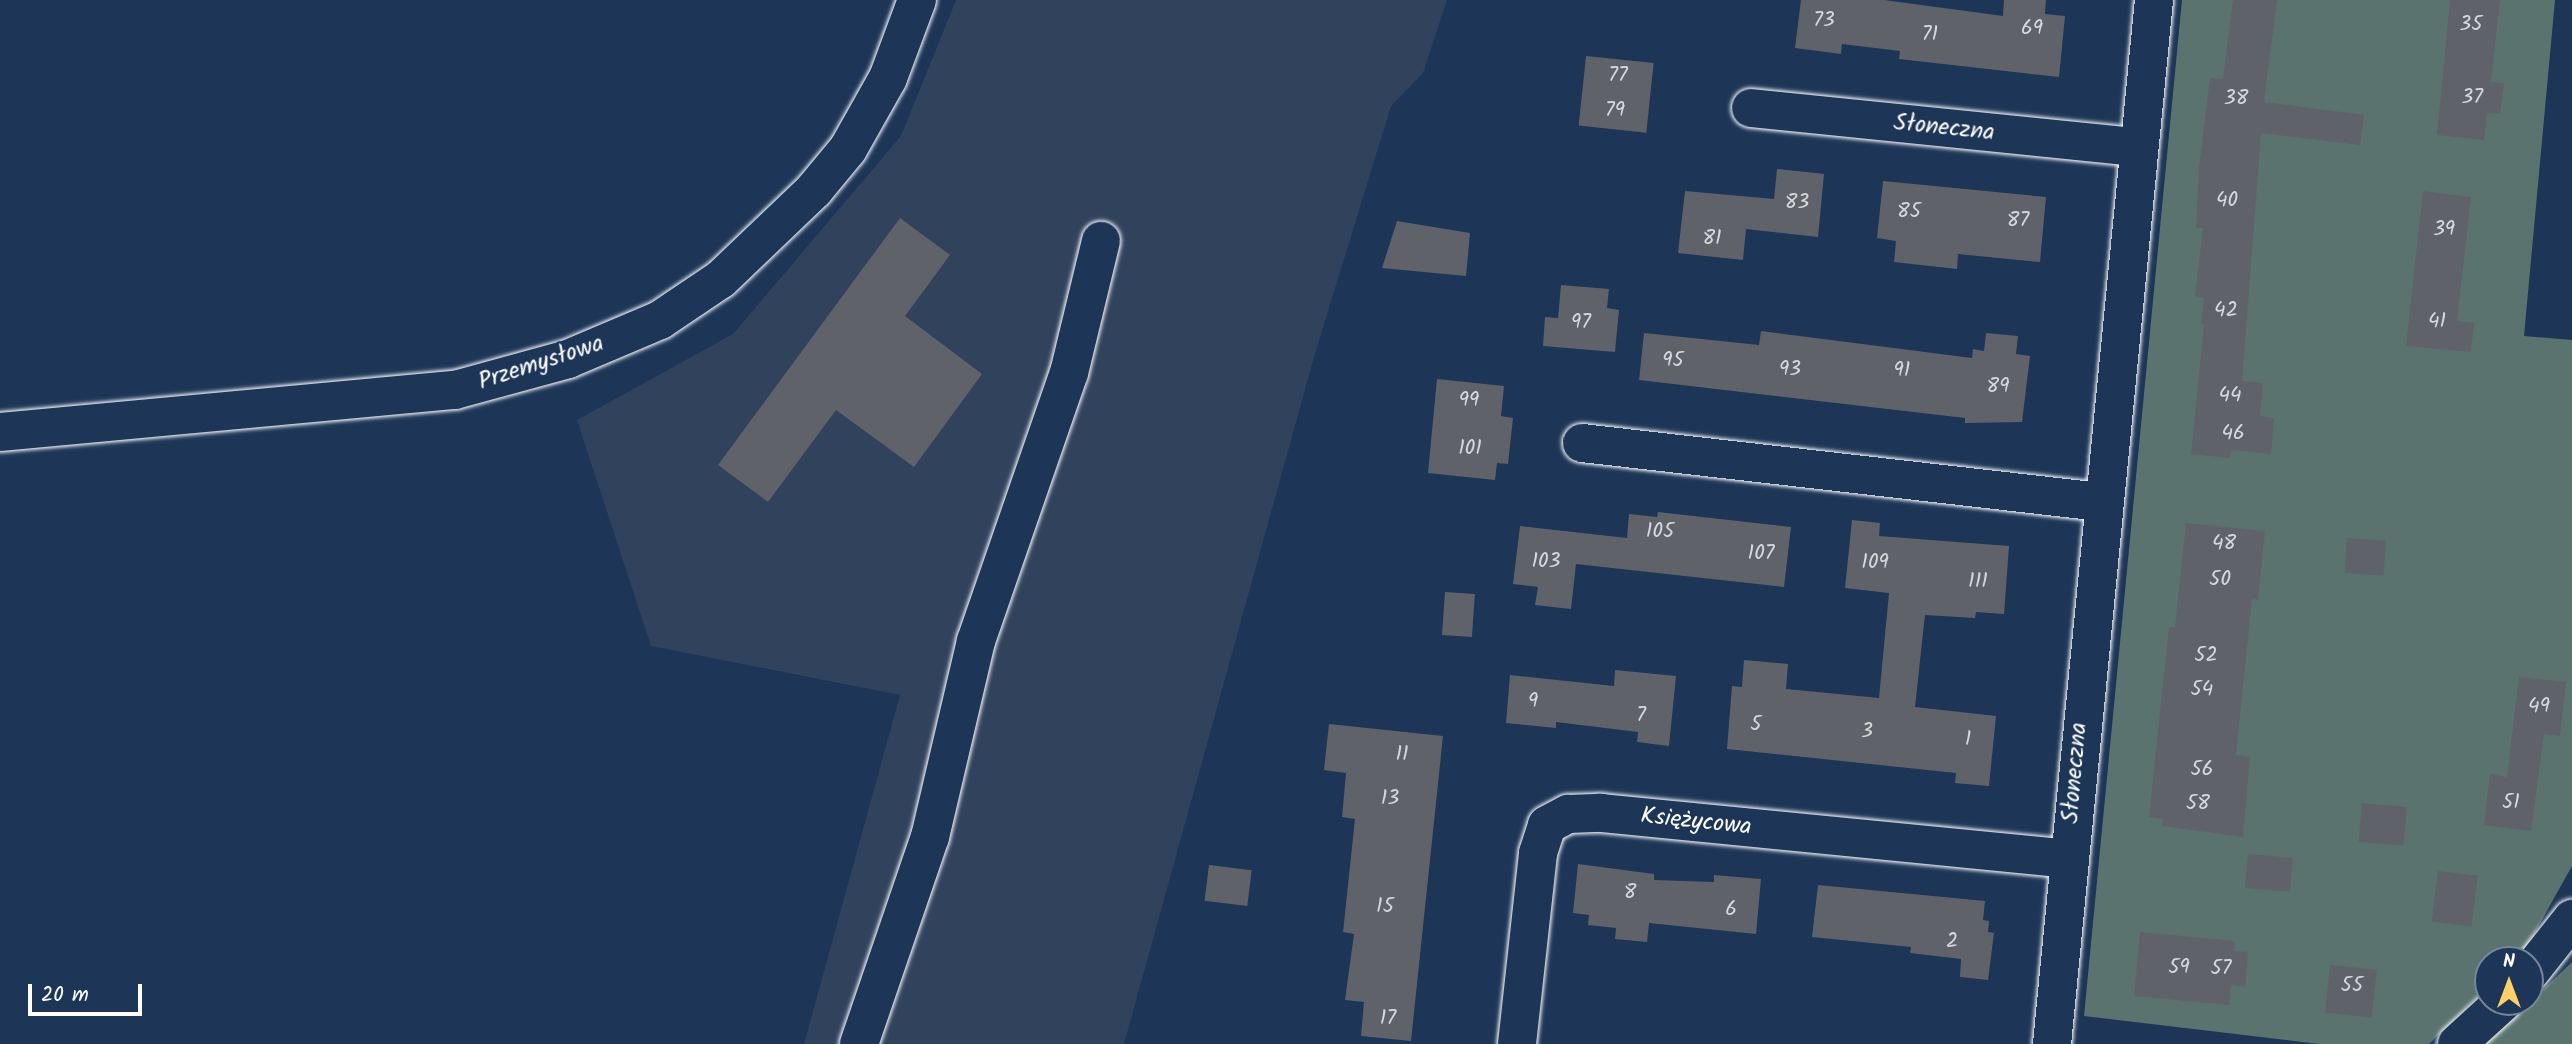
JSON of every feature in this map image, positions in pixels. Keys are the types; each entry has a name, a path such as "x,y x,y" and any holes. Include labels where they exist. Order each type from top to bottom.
{"street":[{"name":"Przemysłowa","path":"0,432 454,390 568,359 660,320 721,279 814,190 848,149 888,78 917,0"},
{"name":"Słoneczna","path":"2052,1044 2101,502 2154,0"},
{"name":"Słoneczna","path":"1751,108 2137,147"},
{"path":"859,1044 930,837 976,640 1069,373 1101,241"},
{"path":"1582,443 2101,502"},
{"name":"Księżycowa","path":"1517,1044 1538,853 1547,825 1568,814 1615,814 2067,859"},
{"path":"2544,954 2572,919"},
{"path":"2457,1044 2488,1016"}],"shaded area":[{"path":"956,0 1447,0 1423,73 1391,106 1314,357 1124,1044 804,1044 900,695 651,646 577,420 733,334 901,136"}],"green space":[{"path":"2182,0 2555,0 2524,336 2572,340 2572,866 2527,946 2474,946 2474,1001 2429,1044 2319,1044 2084,1016"},
{"path":"2572,962 2572,1044 2476,1044 2512,1016 2544,1016 2544,989"}],"building":[{"path":"1801,0 1884,0 2003,16 2004,0 2046,0 2045,14 2065,16 2059,77 1899,59 1900,51 1842,44 1841,54 1795,48"},
{"path":"2233,0 2277,0 2264,102 2364,115 2360,145 2261,133 2242,381 2263,383 2260,416 2274,418 2271,454 2231,450 2230,458 2191,454 2204,325 2201,324 2204,298 2195,296 2203,228 2196,228 2199,168 2210,78 2223,79"},
{"path":"2450,0 2500,0 2491,82 2504,83 2500,114 2487,113 2484,140 2437,135"},
{"path":"1586,56 1654,63 1646,133 1579,126"},
{"path":"1777,169 1824,174 1818,237 1746,229 1743,260 1678,253 1685,191 1774,199"},
{"path":"1883,181 2046,197 2040,262 1958,254 1957,269 1894,262 1896,241 1877,238"},
{"path":"2423,191 2471,197 2457,321 2474,323 2471,352 2406,346"},
{"path":"900,218 950,255 905,316 982,374 914,467 836,410 768,502 718,465"},
{"path":"1397,221 1470,233 1466,276 1382,268"},
{"path":"1561,285 1609,289 1607,308 1619,310 1615,352 1543,346 1545,317 1558,318"},
{"path":"1761,331 1972,358 1973,349 1984,351 1986,333 2018,336 2016,354 2030,356 2022,422 1965,423 1965,418 1639,380 1644,333 1759,345"},
{"path":"1437,379 1504,386 1501,416 1513,418 1508,464 1497,463 1495,480 1428,473"},
{"path":"1658,512 1791,527 1784,587 1576,564 1571,609 1535,605 1538,587 1513,584 1520,526 1627,538 1629,514 1657,517"},
{"path":"1852,520 1880,523 1879,536 2009,546 2004,614 1976,612 1975,618 1925,615 1915,707 1996,716 1989,786 1955,783 1956,773 1727,749 1732,686 1742,687 1744,660 1788,664 1786,689 1879,698 1889,593 1845,588"},
{"path":"2186,523 2265,531 2258,600 2252,599 2236,755 2250,757 2243,837 2162,826 2163,819 2149,817 2169,627 2175,627"},
{"path":"2347,538 2386,541 2383,576 2345,573"},
{"path":"1445,592 1475,594 1472,637 1442,635"},
{"path":"1615,670 1676,676 1669,746 1637,742 1638,732 1556,722 1556,728 1506,723 1510,675 1614,686"},
{"path":"2519,677 2566,682 2560,736 2544,734 2531,831 2484,825 2490,774 2507,777"},
{"path":"1329,724 1443,736 1411,1041 1361,1036 1364,1002 1345,1000 1354,934 1343,932 1355,819 1342,817 1346,773 1324,770"},
{"path":"2362,803 2407,807 2403,846 2359,842"},
{"path":"2248,854 2293,858 2290,892 2245,888"},
{"path":"1578,864 1654,874 1654,880 1714,882 1714,875 1761,879 1756,934 1649,923 1647,942 1615,939 1616,928 1588,925 1589,915 1573,913"},
{"path":"1209,865 1252,870 1247,906 1205,901"},
{"path":"2438,871 2478,876 2471,926 2432,922"},
{"path":"1818,885 1985,901 1983,920 1989,921 1988,932 1994,933 1988,980 1960,977 1961,959 1910,953 1911,947 1812,937"},
{"path":"2140,932 2235,941 2234,951 2248,952 2245,987 2231,985 2229,1005 2134,996"},
{"path":"2330,965 2377,970 2372,1018 2325,1013"}]}
